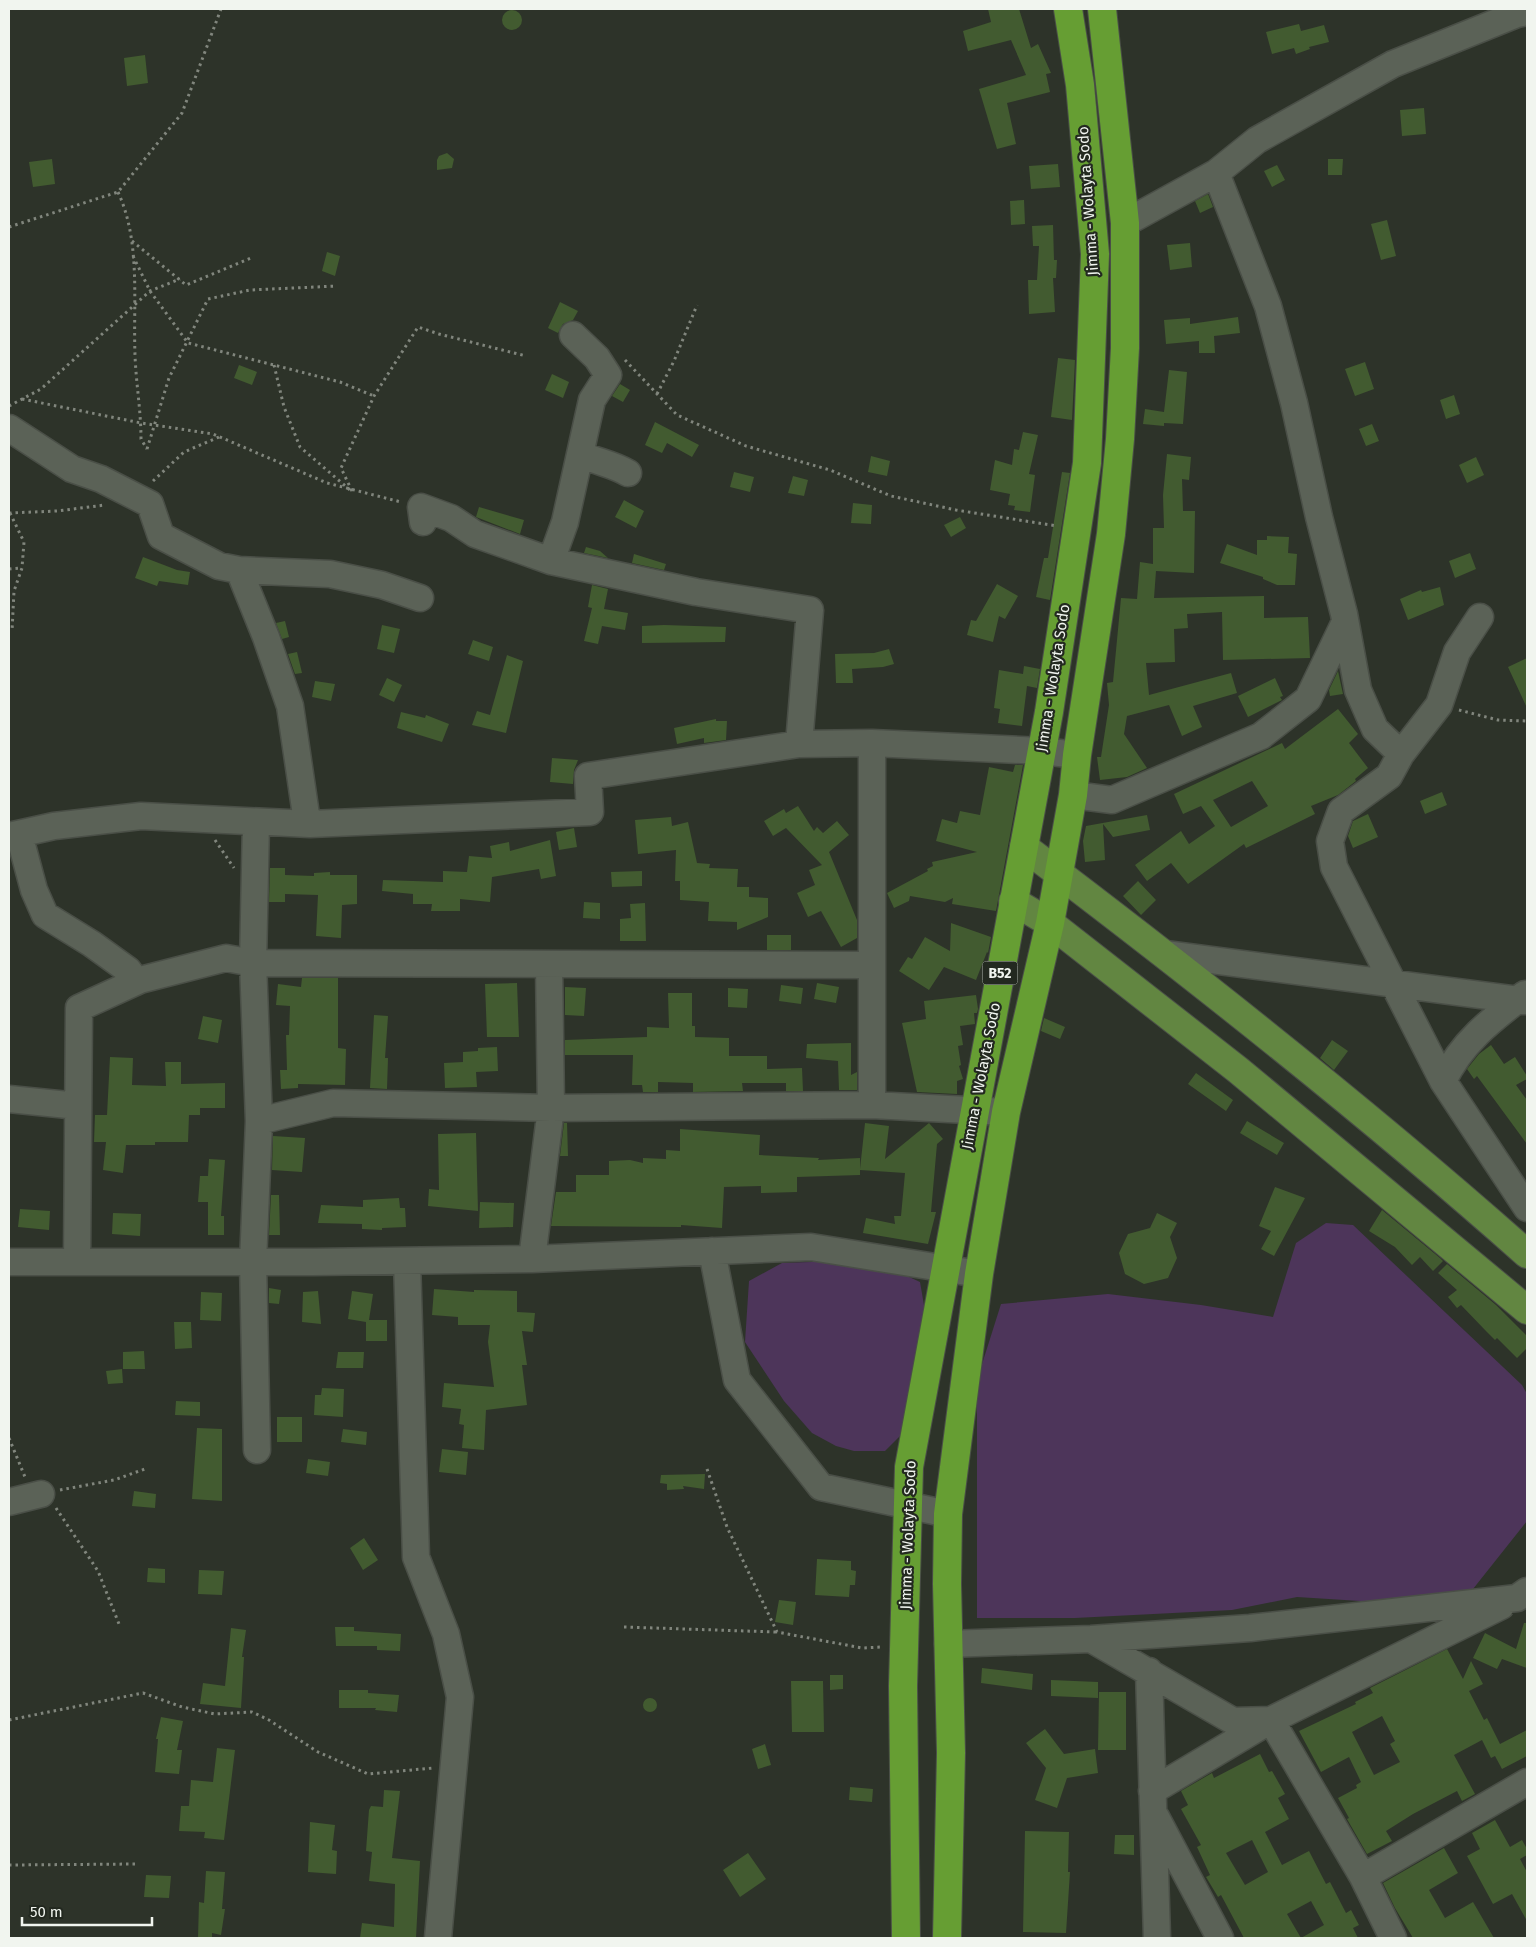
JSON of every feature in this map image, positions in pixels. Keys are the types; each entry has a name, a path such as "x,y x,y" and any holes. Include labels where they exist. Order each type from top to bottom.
{"highway":[{"name":"Jimma - Wolayta Sodo","path":"906,1938 904,1646 909,1467 1042,751 1087,463 1095,254 1080,84 1068,9"},
{"name":"Jimma - Wolayta Sodo","path":"947,1938 951,1753 948,1644 948,1514 979,1274 1006,1112 1050,924 1073,795 1077,755 1111,534 1120,439 1125,348 1124,223 1102,9"}],"main road":[{"path":"1024,847 1165,954 1430,1168 1527,1254"},
{"path":"1013,900 1050,924 1238,1070 1527,1310"}],"street":[{"path":"1124,223 1216,173 1257,140 1393,64 1517,14 1527,12"},
{"path":"1216,173 1268,306 1294,403 1362,698 1375,729 1401,754"},
{"path":"551,561 565,522 592,400 608,375 597,358 573,335"},
{"path":"9,428 72,469 135,494 150,504 161,536 219,566 238,570 330,574 382,585 420,598"},
{"path":"580,454 601,464 614,464 628,473"},
{"path":"422,514 451,518 475,534 551,561 696,592 810,610 799,744"},
{"path":"238,570 266,637 290,706 306,815 310,824"},
{"path":"1480,617 1457,652 1439,705 1401,754 1389,776 1341,811 1330,841 1334,867 1443,1080 1527,1208"},
{"path":"1073,795 1112,800 1261,736 1308,698 1345,622"},
{"path":"140,980 136,981 128,970 92,944 45,915 14,835 54,826 141,816 310,824 590,812 588,776 799,744 872,743 1042,751 1077,755"},
{"path":"872,743 872,1105"},
{"path":"256,822 254,963 259,1122 253,1262 257,1450"},
{"path":"1165,954 1394,985 1524,998"},
{"path":"77,1262 79,1008 140,980 226,958 254,963 872,965"},
{"path":"532,1259 551,1108 549,965"},
{"path":"1443,1080 1453,1060 1477,1032 1524,998"},
{"path":"9,1099 78,1106"},
{"path":"259,1122 333,1103 551,1108 872,1105 1006,1112"},
{"path":"9,1262 532,1259 811,1247 979,1274"},
{"path":"712,1251 737,1380 821,1487 948,1514"},
{"path":"407,1261 416,1557 446,1634 460,1697 438,1938"},
{"path":"9,1502 44,1493"},
{"path":"948,1644 1091,1638 1250,1628 1522,1594"},
{"path":"1152,1801 1271,1720 1522,1594"},
{"path":"1091,1638 1234,1722 1271,1720"},
{"path":"1149,1671 1157,1938"},
{"path":"1271,1720 1363,1877 1393,1938"},
{"path":"1363,1877 1524,1792"},
{"path":"1152,1801 1220,1938"}],"path":[{"path":"9,227 118,192 182,113 221,9"},
{"path":"118,192 125,206 132,241 135,356 141,439 147,449 169,378 188,343 208,299 250,290 337,286"},
{"path":"132,241 186,285 251,258"},
{"path":"133,256 150,291 188,343 340,382 374,396"},
{"path":"9,406 41,388 150,291 180,279"},
{"path":"657,394 674,360 697,305"},
{"path":"352,492 341,468 374,396 418,326 439,334 526,356"},
{"path":"620,354 677,415 746,446 830,470 891,496 956,510 1077,529"},
{"path":"274,364 284,407 300,447 352,492"},
{"path":"22,399 141,423 220,436 327,484 422,514"},
{"path":"12,631 14,592 22,568 24,542 10,513 57,511 105,505 135,494 151,483 184,452 220,436"},
{"path":"9,569 22,568"},
{"path":"1439,705 1498,720 1527,721"},
{"path":"201,819 234,869"},
{"path":"9,1438 27,1484 44,1493 98,1571 119,1624"},
{"path":"44,1493 114,1480 145,1469"},
{"path":"707,1469 727,1527 777,1632"},
{"path":"624,1627 777,1632 862,1648 904,1646"},
{"path":"9,1720 143,1693 182,1707 215,1714 252,1712 269,1720 318,1752 368,1774 418,1771 454,1764"},
{"path":"9,1864 136,1864"}],"shaded area":[{"path":"1326,1223 1353,1225 1522,1385 1527,1394 1527,1521 1473,1589 1376,1602 1297,1597 1232,1610 1075,1618 977,1618 977,1380 1001,1304 1108,1294 1201,1305 1273,1317 1296,1243"},
{"path":"840,1261 890,1268 920,1282 926,1317 904,1432 885,1451 854,1451 836,1446 812,1433 784,1401 745,1342 749,1281 782,1263"}],"building":[{"path":"988,9 1019,9 1031,48 1038,44 1051,73 1046,74 1050,92 1007,103 1016,144 997,149 979,89 1026,75 1011,40 968,51 963,31 991,22"},
{"path":"512,10 519,13 522,20 519,27 512,30 505,27 502,20 505,13"},
{"path":"1299,24 1301,31 1324,25 1329,42 1309,47 1310,49 1296,54 1294,48 1272,54 1266,32"},
{"path":"145,55 148,83 127,86 124,58"},
{"path":"1424,108 1426,134 1402,136 1400,110"},
{"path":"447,153 454,159 452,168 437,170 439,156"},
{"path":"52,159 55,184 33,187 29,162"},
{"path":"1328,159 1343,159 1342,175 1328,175"},
{"path":"1058,164 1060,187 1031,189 1029,166"},
{"path":"1277,165 1285,180 1272,187 1264,171"},
{"path":"1208,194 1213,207 1200,213 1195,201"},
{"path":"1024,200 1025,224 1011,225 1010,201"},
{"path":"1387,220 1396,256 1381,260 1371,224"},
{"path":"1053,225 1054,260 1057,260 1056,278 1053,278 1055,312 1029,314 1028,280 1037,280 1039,246 1033,246 1032,226"},
{"path":"1190,243 1192,267 1170,270 1167,245"},
{"path":"327,252 340,256 335,276 322,271"},
{"path":"560,302 578,311 573,320 563,324 558,333 548,328"},
{"path":"1238,317 1240,333 1214,336 1215,353 1199,353 1199,341 1166,344 1164,320 1190,318 1190,324"},
{"path":"1058,358 1075,360 1072,420 1051,417"},
{"path":"1365,362 1374,389 1355,396 1345,369"},
{"path":"239,365 257,372 252,385 234,378"},
{"path":"1169,370 1187,372 1183,424 1164,423 1164,426 1143,424 1145,409 1164,412"},
{"path":"552,374 569,382 563,398 545,390"},
{"path":"620,384 630,390 623,402 612,396"},
{"path":"1454,395 1460,414 1446,419 1440,400"},
{"path":"655,422 699,445 692,457 667,443 662,453 645,445"},
{"path":"1372,424 1379,441 1366,446 1359,429"},
{"path":"1023,432 1038,435 1029,474 1035,475 1030,512 1014,510 1015,506 1008,505 1010,494 990,490 995,460 1012,465 1014,449 1019,450"},
{"path":"1167,454 1191,457 1189,480 1182,479 1183,511 1195,511 1194,573 1156,571 1154,598 1264,596 1264,618 1308,617 1310,658 1223,660 1222,612 1187,614 1188,628 1174,629 1175,662 1146,663 1149,695 1231,673 1237,693 1193,706 1202,727 1182,736 1169,705 1127,716 1124,734 1147,768 1127,777 1100,780 1097,757 1101,757 1109,705 1107,683 1113,682 1121,598 1137,599 1140,562 1153,564 1153,528 1164,528 1163,495"},
{"path":"871,456 890,461 887,476 868,472"},
{"path":"1476,457 1484,475 1467,483 1459,465"},
{"path":"734,472 754,477 750,492 730,487"},
{"path":"1062,472 1070,473 1050,600 1036,597 1044,558 1048,558"},
{"path":"793,476 808,480 804,496 788,493"},
{"path":"624,500 644,511 636,528 615,517"},
{"path":"853,503 872,505 871,524 851,523"},
{"path":"479,507 524,520 520,534 476,517"},
{"path":"960,517 966,528 951,537 944,525"},
{"path":"1267,536 1289,537 1288,553 1297,554 1295,585 1277,585 1263,579 1263,577 1220,563 1227,544 1257,555 1257,540 1267,540"},
{"path":"586,547 600,551 608,558 584,553"},
{"path":"1470,553 1476,569 1455,578 1449,561"},
{"path":"634,554 666,564 664,570 632,563"},
{"path":"143,557 177,570 190,572 188,585 159,581 157,586 135,578"},
{"path":"997,584 1018,596 1005,619 999,616 993,642 967,635 971,620 976,621"},
{"path":"592,585 608,589 604,609 628,613 625,630 602,626 598,644 584,641 592,608 588,607"},
{"path":"1440,587 1444,605 1408,620 1400,599 1421,590 1422,592"},
{"path":"285,621 289,637 282,639 276,623"},
{"path":"382,625 400,629 394,653 377,649"},
{"path":"642,626 726,627 725,642 642,643"},
{"path":"473,640 493,647 489,661 468,654"},
{"path":"889,649 894,664 883,667 852,669 853,683 836,683 835,654 874,653"},
{"path":"297,652 302,673 295,674 288,654"},
{"path":"507,655 523,661 506,733 472,725 477,711 490,715"},
{"path":"1527,658 1527,708 1508,667"},
{"path":"1024,666 1040,669 1037,688 1027,686 1022,726 998,723 1000,709 994,708 999,670 1023,674"},
{"path":"1338,671 1343,694 1330,696 1329,690"},
{"path":"387,678 402,685 394,702 379,695"},
{"path":"1275,678 1283,696 1280,697 1282,700 1248,717 1238,696"},
{"path":"315,681 335,684 331,701 312,697"},
{"path":"1338,709 1358,734 1349,743 1368,768 1355,779 1356,781 1338,795 1311,806 1315,814 1246,848 1244,844 1188,884 1171,863 1147,881 1135,865 1181,831 1189,844 1215,826 1201,806 1183,814 1174,794 1282,743 1285,749","holes":["1252,781 1268,806 1231,827 1213,800"]},
{"path":"401,712 425,718 426,715 449,724 442,742 397,728"},
{"path":"716,719 716,721 727,721 726,740 704,743 704,738 677,744 674,728"},
{"path":"552,758 578,760 574,770 573,784 550,782"},
{"path":"1015,765 1023,765 996,911 952,904 953,898 945,902 910,896 909,901 894,908 887,893 928,871 927,869 933,866 932,862 977,852 936,841 942,819 957,823 960,811 980,815 989,767 1013,772"},
{"path":"1442,792 1447,805 1425,814 1420,801"},
{"path":"798,806 814,831 817,827 823,833 837,821 849,835 829,852 857,920 857,938 841,947 821,911 808,917 797,893 815,885 809,870 822,865 786,828 773,836 764,821 784,809 786,813"},
{"path":"1368,814 1378,837 1353,848 1348,836 1353,821"},
{"path":"1147,815 1150,830 1113,837 1103,824 1105,860 1085,862 1083,841 1086,826"},
{"path":"671,817 672,826 688,822 697,863 710,864 709,868 738,869 737,887 749,887 749,897 768,898 768,917 737,930 737,922 708,921 709,902 680,900 680,881 675,881 676,850 638,854 635,820"},
{"path":"574,828 577,847 559,850 556,832"},
{"path":"550,840 556,876 541,879 539,869 492,877 490,902 460,899 460,911 431,911 432,904 413,904 413,894 382,891 383,880 443,882 443,871 467,872 469,856 492,858 490,846 509,842 510,851"},
{"path":"270,868 285,868 285,875 314,876 314,873 330,872 330,875 357,875 357,904 342,905 341,938 316,936 318,895 285,894 285,902 269,902"},
{"path":"642,871 642,886 612,887 611,872"},
{"path":"1138,881 1156,900 1141,915 1123,896"},
{"path":"584,902 600,903 600,919 583,918"},
{"path":"645,903 646,941 620,941 620,919 631,918 630,904"},
{"path":"951,923 991,937 988,953 976,980 944,967 929,990 899,971 908,957 912,959 925,937 950,951"},
{"path":"767,935 791,935 791,950 767,950"},
{"path":"302,978 338,978 338,1048 346,1049 345,1085 298,1084 298,1088 281,1089 280,1070 287,1070 286,1035 289,1035 290,1006 276,1005 278,984 301,987"},
{"path":"517,983 519,1037 487,1037 485,984"},
{"path":"817,983 839,987 836,1003 814,999"},
{"path":"781,985 803,988 801,1004 779,1001"},
{"path":"565,987 586,988 584,1016 565,1015"},
{"path":"728,988 748,989 747,1008 728,1007"},
{"path":"668,993 692,993 692,1026 695,1026 695,1037 729,1038 729,1056 767,1056 767,1069 802,1068 803,1091 786,1091 786,1083 742,1083 743,1091 693,1092 693,1083 658,1082 658,1092 643,1092 642,1085 632,1085 633,1055 565,1055 565,1040 647,1037 647,1027 669,1028"},
{"path":"976,995 978,1009 977,1013 974,1013 975,1024 960,1026 963,1045 958,1046 961,1065 959,1066 963,1079 957,1081 957,1094 917,1092 902,1023 926,1019 924,1001"},
{"path":"374,1015 388,1016 385,1058 388,1058 387,1089 370,1088"},
{"path":"203,1016 222,1020 218,1043 198,1039"},
{"path":"1044,1018 1065,1027 1060,1039 1041,1031"},
{"path":"1332,1040 1348,1051 1334,1070 1320,1058"},
{"path":"851,1043 851,1075 857,1072 857,1090 839,1090 838,1061 806,1058 807,1044"},
{"path":"1491,1045 1504,1064 1515,1057 1527,1076 1527,1079 1516,1085 1527,1100 1527,1144 1477,1076 1474,1079 1467,1069 1479,1054"},
{"path":"497,1047 498,1071 476,1072 477,1087 445,1088 444,1063 463,1062 463,1052 478,1051 478,1048"},
{"path":"110,1057 133,1058 132,1085 166,1086 165,1062 181,1062 181,1084 225,1083 225,1108 200,1108 200,1115 189,1115 188,1142 155,1142 155,1145 126,1145 123,1173 103,1170 106,1142 94,1142 95,1115 107,1115"},
{"path":"1196,1073 1233,1100 1226,1111 1188,1084"},
{"path":"1247,1121 1284,1143 1277,1155 1240,1133"},
{"path":"564,1123 567,1123 568,1156 560,1156"},
{"path":"865,1123 889,1126 885,1159 929,1123 943,1139 937,1144 931,1212 936,1212 928,1244 863,1233 866,1218 895,1224 894,1216 901,1216 905,1173 860,1170 860,1175 797,1177 797,1192 761,1193 761,1186 724,1187 722,1228 681,1225 681,1227 551,1226 556,1192 576,1192 576,1175 609,1175 609,1161 630,1160 643,1163 643,1158 666,1159 666,1150 680,1151 680,1129 760,1135 759,1155 819,1158 818,1160 860,1158 860,1169"},
{"path":"476,1133 478,1211 428,1206 429,1189 439,1190 438,1134"},
{"path":"273,1136 305,1138 302,1172 272,1170"},
{"path":"209,1159 225,1160 221,1216 224,1216 224,1235 208,1235 208,1202 198,1202 200,1176 208,1176"},
{"path":"1275,1187 1305,1198 1274,1256 1261,1249 1271,1231 1259,1226"},
{"path":"271,1195 279,1195 280,1235 269,1235"},
{"path":"399,1198 400,1208 405,1208 406,1227 382,1228 382,1230 362,1229 362,1224 318,1223 321,1205 363,1207 363,1200"},
{"path":"480,1202 514,1203 513,1227 479,1228"},
{"path":"20,1209 50,1211 49,1230 18,1227"},
{"path":"1382,1210 1443,1261 1433,1271 1420,1257 1412,1265 1395,1247 1369,1231"},
{"path":"113,1213 141,1214 140,1236 112,1234"},
{"path":"1157,1213 1177,1223 1170,1237 1177,1258 1168,1278 1144,1284 1125,1274 1119,1253 1128,1234 1150,1228"},
{"path":"1447,1264 1496,1305 1527,1336 1527,1348 1517,1358 1497,1338 1495,1340 1461,1305 1457,1308 1448,1297 1457,1290 1438,1273"},
{"path":"269,1288 281,1290 279,1304 269,1303"},
{"path":"434,1289 474,1292 474,1290 517,1291 517,1312 535,1313 533,1332 522,1331 527,1365 522,1365 527,1405 486,1410 484,1450 462,1448 464,1425 459,1424 461,1409 442,1407 444,1383 494,1387 488,1342 490,1325 458,1325 458,1317 432,1315"},
{"path":"318,1291 321,1324 302,1322 303,1292"},
{"path":"352,1291 373,1294 369,1320 387,1320 387,1341 366,1341 366,1322 348,1319"},
{"path":"201,1292 222,1293 221,1321 200,1320"},
{"path":"174,1322 191,1322 192,1348 175,1349"},
{"path":"144,1351 145,1369 123,1369 123,1352"},
{"path":"338,1352 364,1352 363,1368 336,1368"},
{"path":"122,1369 123,1383 108,1384 106,1371"},
{"path":"322,1388 344,1389 343,1417 314,1415 315,1395 321,1395"},
{"path":"176,1401 200,1402 200,1416 175,1415"},
{"path":"277,1417 302,1417 302,1442 277,1442"},
{"path":"197,1428 222,1429 222,1501 192,1499"},
{"path":"343,1429 367,1432 366,1445 341,1442"},
{"path":"442,1449 468,1452 466,1475 439,1472"},
{"path":"308,1459 330,1462 328,1476 306,1473"},
{"path":"705,1474 704,1489 683,1486 684,1489 667,1490 667,1484 660,1483 661,1475"},
{"path":"134,1491 156,1494 155,1508 132,1506"},
{"path":"364,1538 378,1560 363,1570 350,1548"},
{"path":"817,1559 851,1561 851,1570 856,1571 855,1585 850,1585 849,1597 815,1595"},
{"path":"148,1568 165,1569 165,1583 147,1582"},
{"path":"199,1570 224,1571 222,1595 198,1594"},
{"path":"779,1600 796,1602 793,1625 775,1622"},
{"path":"1524,1623 1527,1623 1527,1668 1502,1659 1497,1669 1473,1658 1485,1633 1516,1649"},
{"path":"335,1627 354,1627 354,1631 401,1634 400,1651 377,1650 377,1646 336,1646"},
{"path":"231,1628 246,1630 242,1657 244,1657 241,1708 200,1704 203,1683 225,1686"},
{"path":"1447,1649 1463,1679 1471,1661 1483,1684 1469,1691 1484,1720 1487,1718 1500,1744 1527,1730 1527,1756 1502,1769 1495,1756 1491,1758 1482,1740 1454,1755 1475,1794 1462,1801 1457,1791 1413,1814 1386,1831 1392,1841 1367,1854 1347,1819 1349,1818 1338,1798 1357,1788 1356,1785 1361,1782 1349,1757 1321,1772 1299,1731 1356,1704 1355,1702 1373,1693 1370,1688","holes":["1382,1716 1395,1741 1390,1744 1400,1762 1374,1775 1352,1732"]},
{"path":"982,1668 1033,1674 1032,1690 981,1683"},
{"path":"830,1675 843,1675 843,1689 830,1690"},
{"path":"1051,1680 1098,1682 1098,1698 1051,1696"},
{"path":"791,1681 823,1681 824,1732 792,1732"},
{"path":"339,1690 368,1690 368,1693 399,1695 397,1712 375,1710 376,1708 339,1708"},
{"path":"1099,1692 1126,1692 1126,1750 1098,1750"},
{"path":"647,1698 653,1698 657,1705 653,1712 647,1712 643,1708 643,1702"},
{"path":"161,1717 183,1721 177,1750 182,1750 179,1774 155,1772 158,1739 156,1739"},
{"path":"1045,1729 1064,1754 1095,1749 1098,1773 1067,1778 1057,1808 1035,1800 1046,1768 1026,1743"},
{"path":"765,1744 771,1765 758,1769 752,1749"},
{"path":"217,1748 235,1750 224,1840 204,1838 205,1832 179,1831 181,1806 189,1806 191,1780 213,1782"},
{"path":"1260,1754 1269,1772 1272,1771 1285,1794 1278,1798 1289,1819 1265,1832 1282,1865 1309,1851 1326,1884 1330,1882 1346,1913 1351,1910 1359,1925 1353,1928 1358,1938 1301,1938 1244,1938 1221,1895 1218,1897 1206,1877 1210,1875 1197,1847 1201,1845 1181,1809 1188,1805 1181,1791 1212,1773 1214,1778","holes":["1252,1840 1268,1872 1245,1885 1226,1853","1311,1901 1324,1925 1301,1938 1287,1914"]},
{"path":"850,1787 873,1789 872,1802 849,1800"},
{"path":"384,1790 400,1791 392,1858 420,1861 416,1938 360,1938 362,1923 394,1927 395,1884 369,1881 372,1852 366,1851 369,1810 371,1806 383,1807"},
{"path":"1495,1820 1510,1847 1522,1840 1527,1849 1527,1855 1520,1859 1527,1872 1527,1921 1512,1894 1493,1904 1467,1856 1480,1849 1472,1833"},
{"path":"310,1822 335,1825 332,1850 337,1851 336,1874 308,1872"},
{"path":"1025,1831 1069,1832 1068,1872 1070,1872 1066,1933 1023,1932"},
{"path":"1115,1835 1134,1835 1134,1855 1114,1854"},
{"path":"1444,1848 1458,1873 1429,1890 1445,1918 1473,1902 1494,1938 1413,1938 1395,1908 1383,1883"},
{"path":"748,1853 766,1879 740,1897 723,1870"},
{"path":"206,1871 225,1872 222,1909 225,1909 221,1935 212,1933 212,1938 198,1938 199,1902 204,1903"},
{"path":"146,1875 171,1876 169,1898 144,1897"}]}
